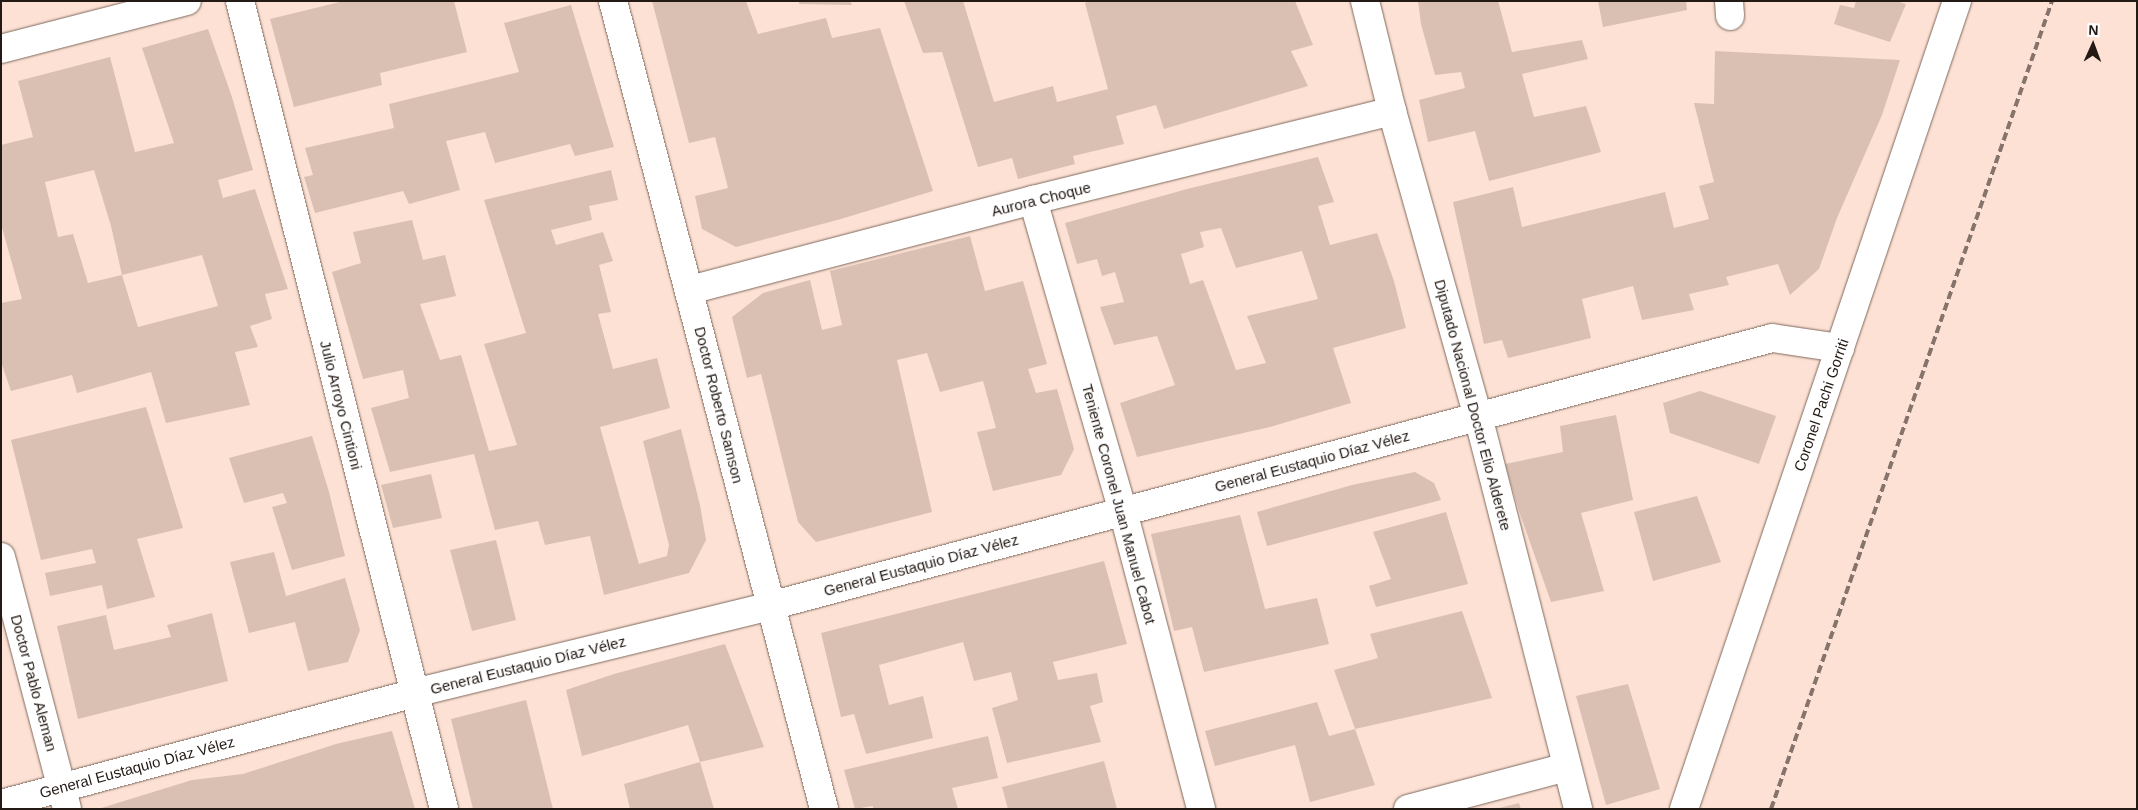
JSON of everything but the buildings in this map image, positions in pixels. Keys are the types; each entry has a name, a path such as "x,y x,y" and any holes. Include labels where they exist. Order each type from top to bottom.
{"street":[{"path":"1,49 187,1"},
{"name":"Julio Arroyo Cintioni","path":"240,1 444,809"},
{"name":"Doctor Roberto Samson","path":"613,1 824,809"},
{"name":"Diputado Nacional Doctor Elio Alderete","path":"1365,1 1392,112 1478,416 1578,809"},
{"name":"Coronel Pachi Gorriti","path":"1684,809 1957,1"},
{"name":"Aurora Choque","path":"690,290 1033,200 1392,112"},
{"name":"Teniente Coronel Juan Manuel Cabot","path":"1033,200 1123,511 1201,809"},
{"name":"General Eustaquio Díaz Vélez","path":"1,804 64,798 414,693 770,606 1772,338 1840,348"},
{"name":"Doctor Pablo Aleman","path":"1,558 64,798"},
{"path":"1408,809 1566,767"}],"railway":[{"path":"1771,809 2052,1"}]}
